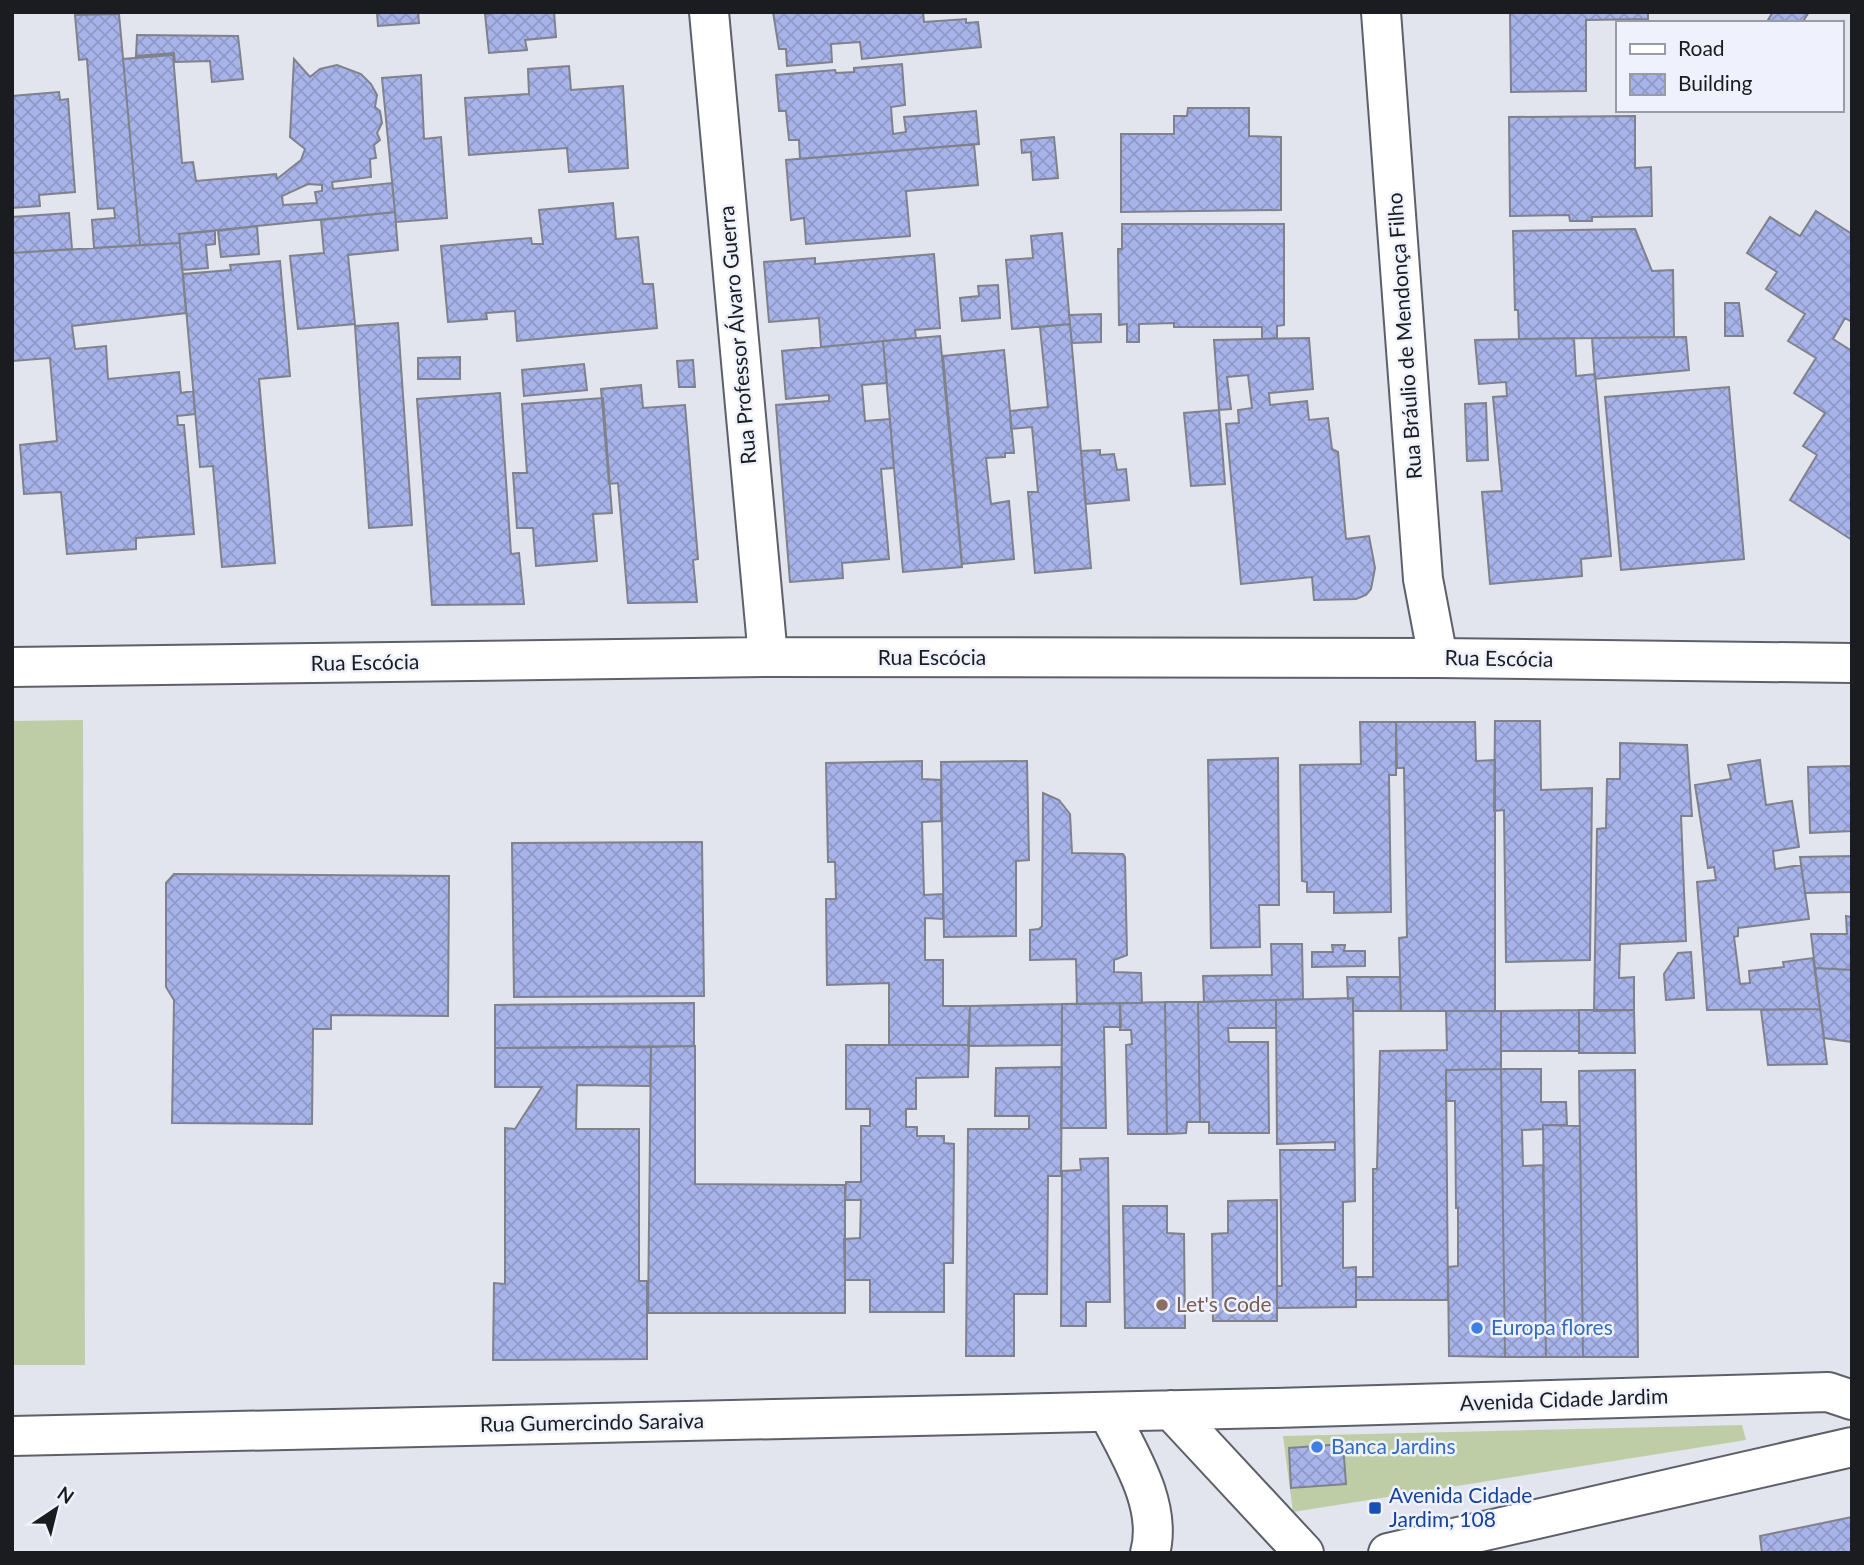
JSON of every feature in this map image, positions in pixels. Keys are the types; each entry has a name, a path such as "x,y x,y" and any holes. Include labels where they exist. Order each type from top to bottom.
{"street":[{"name":"Rua Professor Álvaro Guerra","path":"709,12 768,657"},
{"name":"Rua Bráulio de Mendonça Filho","path":"1381,12 1423,579 1438,658"},
{"name":"Rua Escócia","path":"12,667 768,657 1438,658 1852,663"},
{"name":"Avenida Cidade Jardim","path":"1275,1408 1828,1392 1852,1400"},
{"name":"Rua Gumercindo Saraiva","path":"12,1436 1275,1408"},
{"path":"1171,1410 1304,1553"},
{"path":"1108,1412 1147,1495 1155,1535 1150,1553"},
{"path":"1388,1553 1852,1447"}],"green space":[{"path":"83,720 85,1365 12,1365 12,721"},
{"path":"1742,1425 1746,1440 1293,1512 1283,1436"}],"building":[{"path":"377,12 418,12 419,23 378,26"},
{"path":"554,12 556,37 525,40 527,50 489,53 485,14"},
{"path":"773,12 923,12 924,22 966,19 966,23 978,22 981,47 862,59 860,42 831,44 832,62 787,66 786,49 779,49"},
{"path":"1510,12 1648,12 1648,19 1586,20 1586,91 1511,92"},
{"path":"1773,12 1809,12 1803,21 1767,21"},
{"path":"119,14 140,245 94,248 92,220 115,218 114,208 98,209 87,59 79,60 75,15"},
{"path":"137,35 238,36 243,79 212,82 210,61 175,62 174,53 136,56"},
{"path":"173,55 182,163 193,162 196,181 276,174 277,179 301,160 305,149 290,137 294,59 310,77 320,69 337,65 361,74 377,95 375,107 380,111 382,123 377,133 380,140 374,145 376,158 370,159 371,177 332,182 333,189 392,183 395,212 179,234 180,243 140,245 123,59","holes":["308,184 322,185 322,191 315,192 317,203 283,205 282,196"]},
{"path":"902,64 905,105 891,107 893,134 906,132 904,117 976,111 979,144 800,159 799,140 789,140 786,111 779,111 776,75 835,70 836,73 854,72 854,68"},
{"path":"569,66 571,90 623,86 628,168 569,172 567,148 469,155 465,98 529,94 528,69"},
{"path":"421,75 424,139 441,137 447,218 396,222 382,78"},
{"path":"59,92 60,100 68,99 75,192 39,195 40,206 12,208 12,96"},
{"path":"1188,108 1249,108 1249,136 1281,137 1281,210 1121,212 1121,134 1174,134 1174,116 1187,116"},
{"path":"1635,116 1635,168 1651,167 1652,216 1592,217 1592,221 1570,221 1569,215 1510,216 1509,117"},
{"path":"1054,137 1058,178 1033,180 1031,152 1022,153 1021,140"},
{"path":"974,144 978,185 906,191 910,236 806,244 804,218 791,220 786,160"},
{"path":"613,203 616,239 638,237 643,284 653,284 657,328 517,341 515,311 486,313 487,319 448,322 441,246 531,238 532,244 543,244 539,210"},
{"path":"1816,211 1852,234 1852,322 1845,318 1833,339 1852,351 1852,540 1790,500 1817,455 1803,446 1825,413 1794,393 1816,358 1788,341 1805,314 1766,289 1777,272 1747,253 1770,217 1800,236"},
{"path":"395,212 398,250 348,255 355,324 298,329 290,256 324,253 321,220"},
{"path":"69,213 72,249 12,253 12,217"},
{"path":"1122,224 1284,224 1284,325 1277,326 1277,338 1262,339 1262,327 1174,327 1174,323 1139,324 1139,342 1127,342 1127,324 1119,325 1118,249 1122,249"},
{"path":"257,226 259,254 221,257 218,231"},
{"path":"1635,229 1652,271 1673,270 1674,337 1519,339 1518,310 1515,310 1513,231"},
{"path":"215,231 215,244 206,245 208,268 182,270 179,234"},
{"path":"1062,233 1070,324 1012,329 1006,260 1033,258 1031,236"},
{"path":"180,243 186,313 72,326 75,349 106,346 108,379 179,372 181,393 193,391 195,414 177,416 178,425 184,425 194,534 136,538 136,549 67,554 61,492 24,494 20,445 57,441 50,358 13,361 12,253"},
{"path":"934,254 940,328 915,330 916,338 821,347 819,318 769,322 764,262 815,258 815,264"},
{"path":"280,261 290,376 259,379 275,563 222,567 213,466 200,467 183,274 231,270 230,265"},
{"path":"998,285 1000,318 962,321 960,298 979,296 978,286"},
{"path":"1725,303 1739,303 1743,336 1725,336"},
{"path":"1101,314 1101,342 1072,343 1069,315"},
{"path":"398,323 412,525 369,528 355,326"},
{"path":"1070,324 1091,568 1035,573 1028,492 1038,492 1032,427 1011,429 1010,411 1048,407 1040,327"},
{"path":"940,336 962,567 903,572 883,341"},
{"path":"1686,337 1689,370 1595,379 1592,338"},
{"path":"1309,338 1313,389 1269,393 1270,405 1307,401 1309,420 1328,418 1332,449 1338,452 1346,539 1369,536 1375,568 1371,589 1366,595 1356,599 1314,600 1312,577 1241,584 1226,424 1239,423 1238,410 1252,408 1248,375 1227,377 1231,409 1219,410 1214,340"},
{"path":"1574,338 1576,376 1595,374 1611,556 1581,559 1582,576 1490,584 1482,492 1502,491 1493,397 1507,396 1506,382 1479,384 1475,340"},
{"path":"883,341 887,383 862,385 865,421 890,419 894,468 881,469 889,559 842,563 843,578 790,582 776,405 829,401 829,395 786,399 782,351"},
{"path":"1004,350 1014,453 1005,453 1005,457 986,458 991,504 1009,501 1014,559 962,564 943,356"},
{"path":"460,357 460,379 418,379 418,358"},
{"path":"693,360 695,387 679,387 677,361"},
{"path":"584,364 587,390 524,396 522,370"},
{"path":"641,385 643,408 685,405 698,559 693,560 697,602 628,603 618,483 609,484 601,389"},
{"path":"1729,387 1744,559 1621,570 1605,397"},
{"path":"500,393 511,554 519,553 524,604 432,605 417,399"},
{"path":"603,398 612,513 593,514 597,561 536,566 533,528 517,528 513,473 527,473 522,404"},
{"path":"1486,403 1488,460 1467,461 1465,404"},
{"path":"1219,410 1225,484 1191,486 1184,413"},
{"path":"1100,450 1100,455 1114,454 1117,470 1126,469 1129,500 1086,504 1081,451"},
{"path":"1495,721 1540,721 1541,790 1592,788 1590,960 1506,962 1504,810 1494,811"},
{"path":"1360,722 1396,722 1396,775 1389,775 1391,912 1334,913 1334,892 1307,892 1307,882 1302,881 1300,765 1361,764"},
{"path":"1396,722 1475,722 1476,761 1495,760 1495,1011 1401,1011 1399,938 1407,937 1404,768 1397,768"},
{"path":"1620,743 1687,745 1692,816 1681,816 1686,941 1620,944 1619,978 1634,977 1634,1010 1594,1011 1597,829 1606,828 1607,779 1620,779"},
{"path":"1278,758 1279,905 1259,905 1260,947 1211,948 1208,760"},
{"path":"1760,760 1766,805 1792,801 1799,847 1773,851 1775,869 1801,865 1809,919 1738,928 1738,936 1734,937 1740,984 1750,983 1749,971 1784,967 1783,962 1813,958 1820,1009 1707,1010 1697,882 1716,880 1714,867 1708,868 1695,785 1731,779 1728,765"},
{"path":"922,761 922,779 941,780 941,821 922,822 924,895 943,894 943,919 925,918 925,960 943,960 943,1006 970,1006 969,1045 889,1045 889,983 827,985 826,899 836,899 835,862 828,862 826,763"},
{"path":"1027,761 1029,860 1016,861 1016,936 944,937 941,762"},
{"path":"1852,766 1852,831 1810,833 1808,767"},
{"path":"1043,793 1059,800 1070,814 1072,853 1123,854 1125,857 1127,955 1114,960 1114,972 1141,973 1142,1003 1077,1004 1076,959 1030,960 1030,930 1042,926"},
{"path":"702,842 704,996 514,997 512,843"},
{"path":"1852,856 1852,892 1805,893 1800,857"},
{"path":"174,874 449,876 448,1016 331,1015 331,1029 313,1029 312,1124 172,1123 174,1000 166,987 166,883"},
{"path":"1846,916 1852,917 1852,970 1815,968 1811,934 1847,934"},
{"path":"1271,944 1302,944 1303,999 1204,1002 1203,976 1272,975"},
{"path":"1332,945 1345,945 1344,951 1365,951 1365,966 1312,967 1312,952 1333,952"},
{"path":"1691,952 1694,998 1666,1000 1664,974 1678,953"},
{"path":"1815,968 1852,970 1852,1042 1824,1038"},
{"path":"1347,977 1400,977 1401,1011 1353,1011 1353,998 1348,999"},
{"path":"1353,998 1355,1201 1343,1202 1343,1268 1356,1267 1356,1307 1277,1308 1277,1286 1282,1286 1280,1150 1335,1150 1335,1142 1277,1144 1276,1000"},
{"path":"1276,1000 1276,1028 1228,1028 1229,1042 1268,1042 1269,1133 1209,1133 1209,1122 1200,1122 1198,1002"},
{"path":"1165,1002 1167,1134 1128,1134 1126,1045 1132,1044 1131,1030 1120,1030 1120,1003"},
{"path":"1165,1002 1198,1002 1200,1122 1187,1122 1186,1133 1167,1134"},
{"path":"694,1003 694,1046 495,1048 495,1005"},
{"path":"1120,1003 1121,1027 1104,1027 1106,1128 1061,1128 1062,1004"},
{"path":"1062,1004 1062,1045 968,1046 970,1006"},
{"path":"1820,1009 1827,1064 1768,1065 1761,1010"},
{"path":"1579,1010 1579,1051 1501,1051 1501,1011"},
{"path":"1579,1010 1634,1010 1635,1053 1579,1053"},
{"path":"1446,1011 1501,1011 1501,1069 1446,1070 1448,1300 1356,1300 1356,1277 1373,1277 1373,1169 1377,1169 1380,1051 1447,1050"},
{"path":"846,1045 969,1045 968,1077 916,1078 916,1109 906,1109 906,1127 917,1127 917,1136 944,1136 944,1143 954,1144 953,1263 944,1263 944,1312 870,1312 870,1280 845,1280 844,1239 860,1238 861,1200 845,1200 846,1182 861,1182 861,1126 870,1126 870,1109 846,1109"},
{"path":"695,1046 695,1184 845,1185 845,1313 648,1313 651,1047"},
{"path":"651,1047 650,1086 577,1085 576,1129 639,1129 639,1281 647,1281 647,1359 493,1360 494,1283 505,1284 505,1128 515,1129 542,1087 495,1087 495,1048"},
{"path":"1062,1067 1061,1176 1048,1176 1047,1294 1014,1294 1014,1356 966,1356 968,1129 1029,1129 1029,1116 995,1116 996,1068"},
{"path":"1501,1069 1505,1357 1449,1356 1448,1267 1458,1266 1458,1208 1455,1101 1446,1101 1446,1070"},
{"path":"1501,1069 1541,1069 1541,1102 1566,1102 1567,1125 1543,1125 1543,1129 1522,1130 1523,1166 1543,1165 1546,1357 1505,1357"},
{"path":"1635,1070 1638,1357 1583,1357 1579,1071"},
{"path":"1543,1125 1580,1126 1583,1357 1546,1357"},
{"path":"1108,1158 1110,1302 1086,1302 1086,1326 1061,1326 1062,1171 1081,1170 1080,1159"},
{"path":"1277,1200 1277,1321 1213,1321 1212,1234 1228,1233 1228,1201"},
{"path":"1123,1206 1167,1206 1167,1233 1184,1234 1185,1328 1125,1328"},
{"path":"1343,1444 1346,1484 1291,1488 1289,1448"},
{"path":"1852,1517 1852,1553 1762,1553 1760,1536"}],"place":[{"name":"Let's Code","path":"1162,1305"},
{"name":"Europa flores","path":"1477,1328"},
{"name":"Banca Jardins","path":"1317,1447"},
{"name":"Avenida Cidade Jardim, 108","path":"1375,1508"}]}
